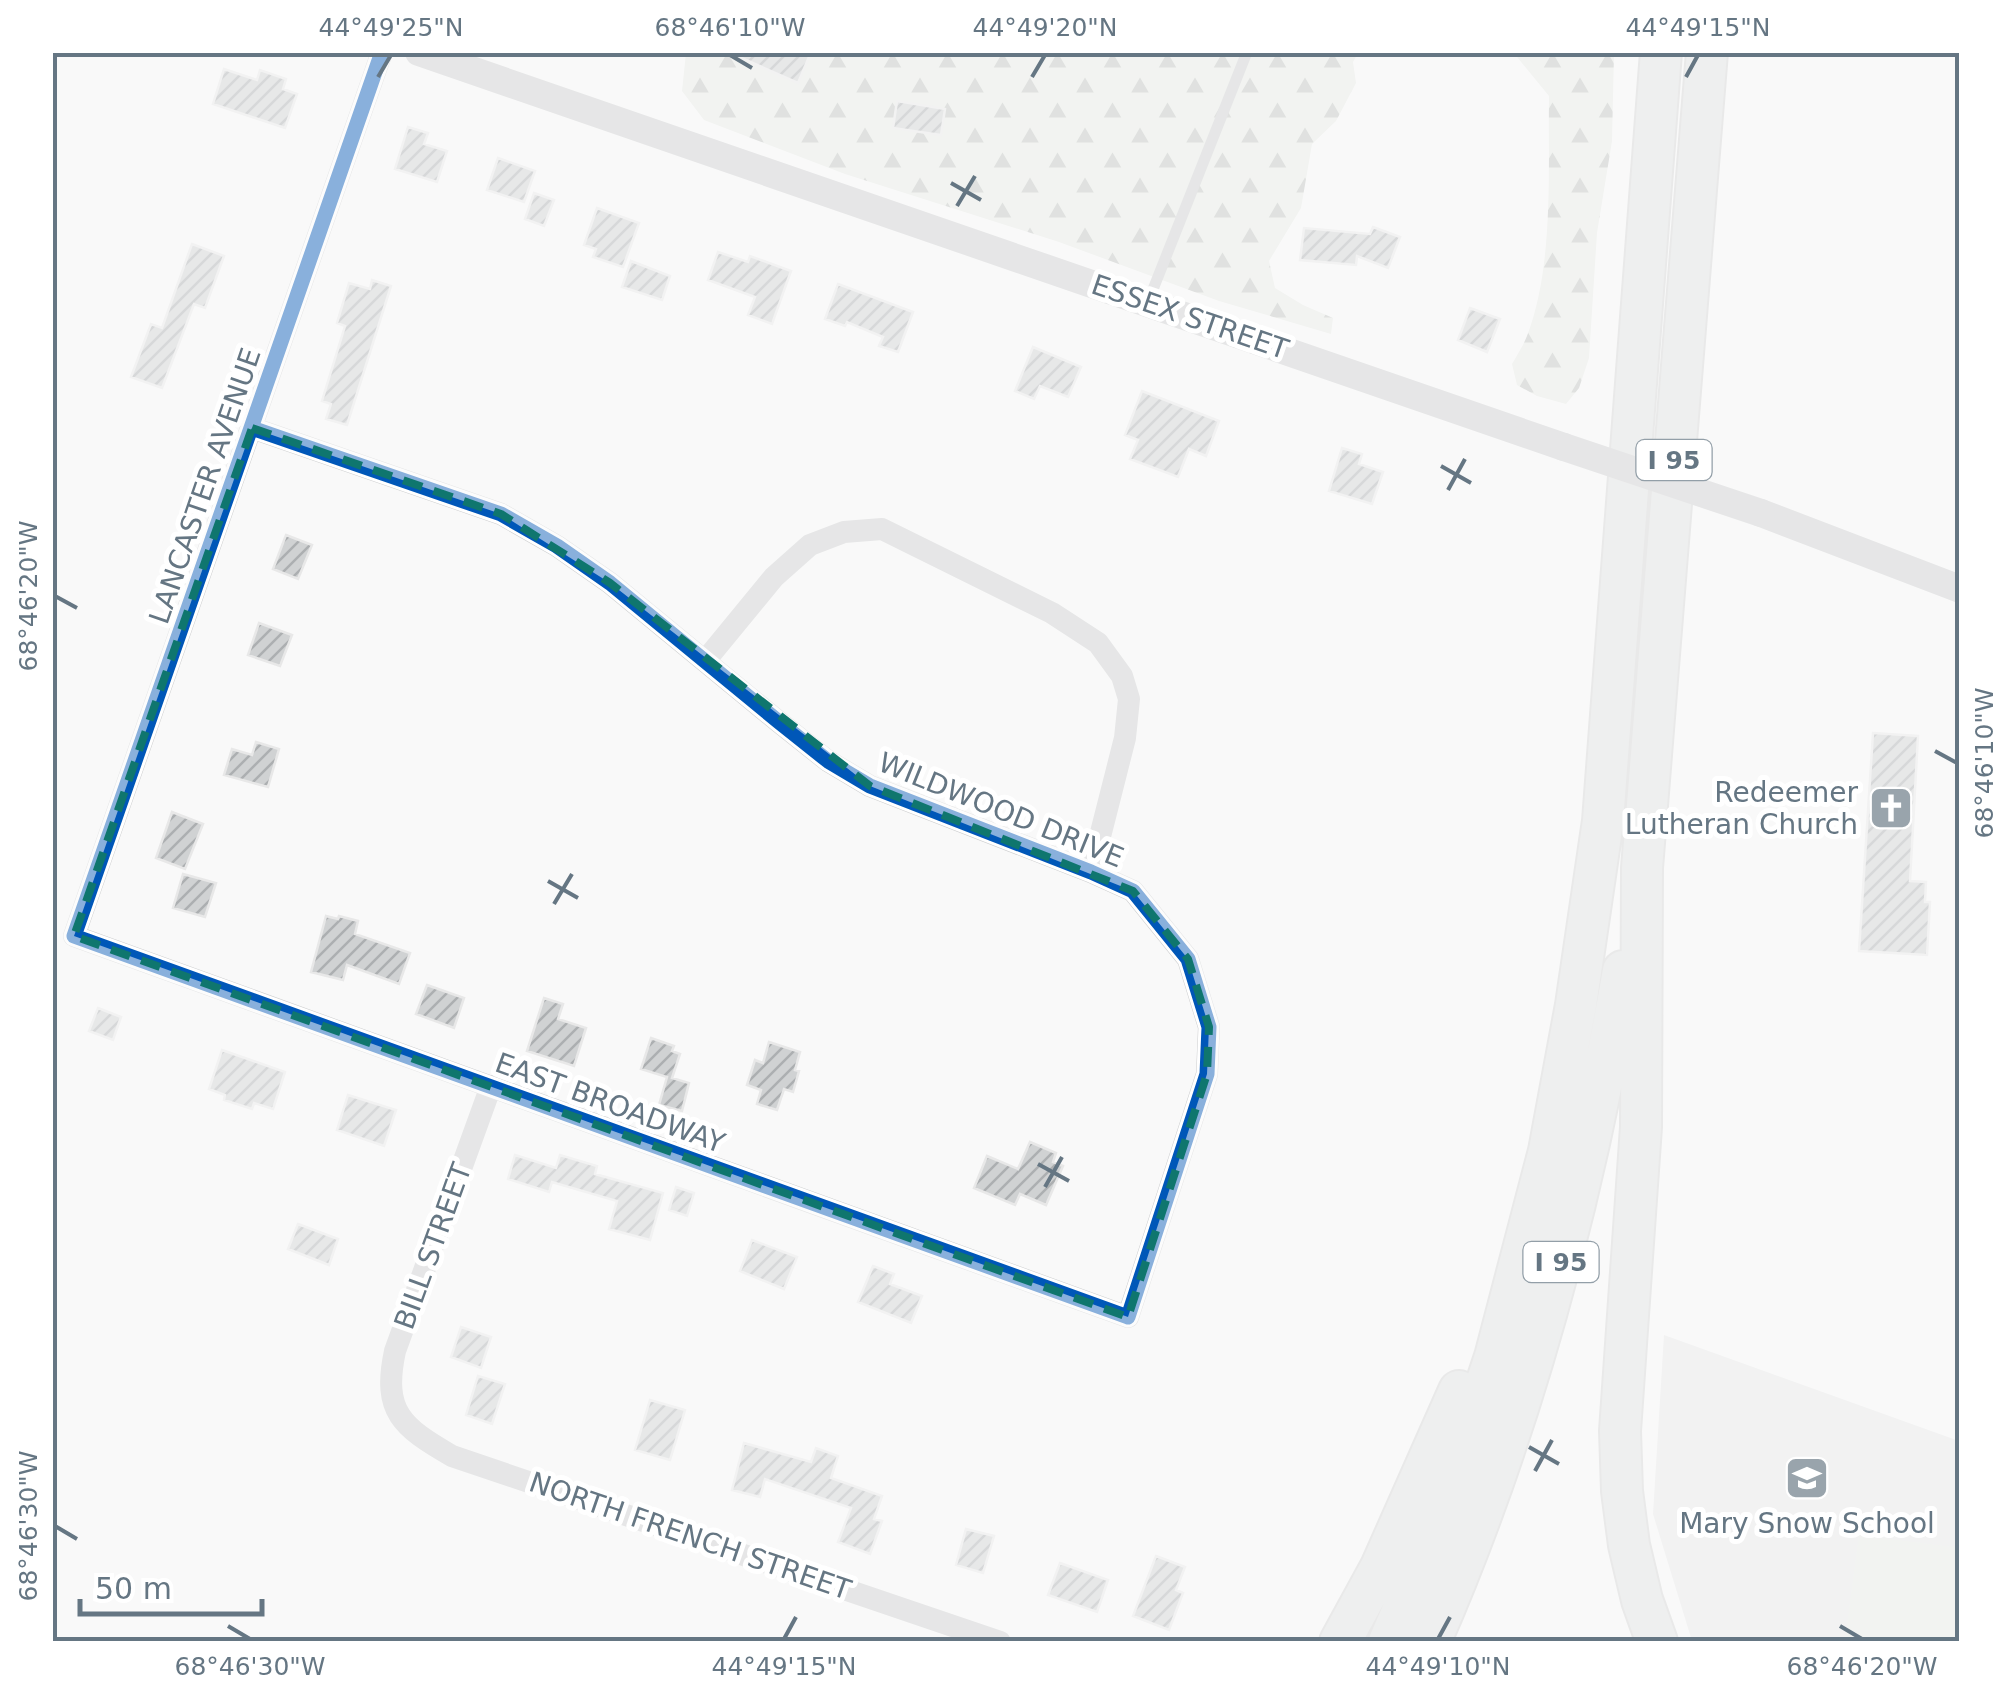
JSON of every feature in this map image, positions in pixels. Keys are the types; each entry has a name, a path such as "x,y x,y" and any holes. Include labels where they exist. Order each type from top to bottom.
{"highway":[{"name":"I 95","path":"1389,1642 1436,1533 1482,1399 1549,1151 1579,986 1598,855 1610,730 1662,52"},
{"name":"I 95","path":"1430,1642 1500,1463 1550,1306 1610,1048 1642,868 1707,52"},
{"path":"1642,868 1640,1127 1620,1462 1628,1545 1657,1642"},
{"path":"1340,1642 1403,1520 1468,1368 1506,1316"}],"street":[{"name":"LANCASTER AVENUE","path":"74,936 382,52"},
{"name":"ESSEX STREET","path":"418,52 1761,513 1960,589"},
{"name":"WILDWOOD DRIVE","path":"252,428 501,514 610,582 828,761 870,786 1133,892 1188,959 1209,1027 1206,1074 1128,1317"},
{"path":"705,661 774,577 810,545 844,532 882,529 1052,612 1098,643 1122,676 1130,699 1126,738 1091,872"},
{"name":"EAST BROADWAY","path":"74,936 1128,1317"},
{"name":"BILL STREET","path":"394,1408 389,1380 395,1351 491,1086"},
{"name":"NORTH FRENCH STREET","path":"394,1408 417,1436 452,1456 1000,1642"}],"lane":[{"path":"1148,302 1247,52"}],"highlighted area":[{"path":"252,428 501,514 610,583 870,786 1133,891 1188,959 1209,1027 1207,1074 1128,1317 74,936"}],"shaded area":[{"name":"Mary Snow School","path":"1664,1335 1959,1441 1959,1641 1692,1641 1653,1514"}],"green space":[{"path":"1513,52 1614,53 1612,141 1597,233 1589,358 1579,388 1566,404 1537,396 1517,385 1512,364 1527,336 1542,280 1549,155 1549,96"},
{"path":"686,53 1358,53 1353,62 1356,83 1336,121 1312,144 1301,208 1269,261 1275,288 1333,318 1331,334 1219,301 1059,242 845,174 704,120 682,91"},
{"path":"1859,1535 1959,1548 1959,1641 1845,1641"}],"building":[{"path":"728,52 811,52 798,83"},
{"path":"224,69 257,80 260,70 286,79 283,89 297,94 285,128 213,104"},
{"path":"897,101 945,109 941,135 893,128"},
{"path":"408,127 428,133 424,144 447,151 437,182 395,169"},
{"path":"498,158 535,171 524,202 487,190"},
{"path":"534,193 554,200 544,226 525,219"},
{"path":"597,208 639,223 623,267 593,257 596,249 584,245"},
{"path":"1373,227 1400,237 1388,268 1357,256 1356,265 1300,260 1304,228 1370,234"},
{"path":"192,244 224,256 205,308 194,304 162,388 131,377 151,324 162,328"},
{"path":"718,252 748,262 750,256 791,271 772,324 748,315 755,297 708,280"},
{"path":"631,261 670,276 662,300 622,287"},
{"path":"372,280 391,286 347,425 326,419 331,404 322,401 345,326 337,323 349,283 370,289"},
{"path":"838,284 913,312 898,352 879,346 883,337 847,322 845,326 825,319"},
{"path":"1470,308 1500,319 1487,352 1458,340"},
{"path":"1033,347 1081,367 1068,397 1040,386 1034,399 1015,391"},
{"path":"1142,391 1219,421 1206,456 1189,449 1178,477 1130,459 1138,440 1125,435"},
{"path":"1342,448 1362,454 1359,464 1383,472 1372,504 1329,491"},
{"path":"286,535 312,545 298,579 273,569"},
{"path":"259,623 292,635 280,666 248,655"},
{"name":"Redeemer Lutheran Church","path":"1873,733 1918,736 1910,881 1926,882 1925,902 1930,902 1927,955 1859,951"},
{"path":"256,742 279,749 268,787 224,775 232,749 252,755"},
{"path":"172,812 203,824 185,869 156,858"},
{"path":"183,874 216,883 205,917 173,908"},
{"path":"326,916 358,921 355,934 410,953 399,984 347,965 343,980 311,972"},
{"path":"427,985 464,998 454,1028 416,1014"},
{"path":"544,998 563,1004 558,1019 586,1028 574,1066 527,1051"},
{"path":"98,1008 121,1017 113,1040 89,1031"},
{"path":"651,1038 674,1046 672,1051 680,1054 672,1078 689,1083 682,1111 659,1105 667,1077 641,1069"},
{"path":"769,1042 800,1052 793,1092 784,1089 777,1110 757,1104 761,1090 747,1085 755,1060 763,1063"},
{"path":"222,1050 285,1072 273,1109 254,1103 252,1109 224,1100 225,1095 209,1089"},
{"path":"348,1095 396,1110 384,1146 337,1130"},
{"path":"1030,1142 1056,1153 1053,1162 1063,1166 1046,1205 1020,1194 1015,1205 974,1188 987,1156 1018,1169"},
{"path":"515,1155 556,1168 560,1155 597,1166 595,1174 663,1193 650,1240 609,1229 617,1201 552,1182 549,1192 508,1179"},
{"path":"676,1187 694,1193 687,1216 669,1210"},
{"path":"298,1224 338,1239 329,1265 288,1249"},
{"path":"752,1240 797,1257 784,1289 740,1271"},
{"path":"873,1266 894,1274 890,1284 922,1296 911,1323 858,1302"},
{"path":"461,1327 491,1337 481,1368 451,1357"},
{"path":"478,1376 505,1384 492,1424 466,1415"},
{"path":"650,1400 685,1410 670,1460 635,1450"},
{"path":"744,1443 811,1462 816,1448 838,1456 831,1478 882,1496 874,1519 882,1521 870,1554 838,1542 851,1508 765,1479 760,1497 732,1490"},
{"path":"966,1529 994,1536 983,1573 956,1565"},
{"path":"1156,1556 1185,1567 1176,1590 1183,1593 1169,1630 1133,1616"},
{"path":"1060,1563 1108,1580 1097,1612 1048,1595"}],"cycle path":[{"path":"252,428 501,514 610,583 828,761 870,786 1133,891 1188,959 1209,1027 1207,1074 1128,1317 74,936 382,52"}],"place":[{"name":"Redeemer Lutheran Church","path":"1891,808"},
{"name":"Mary Snow School","path":"1807,1478"}]}
